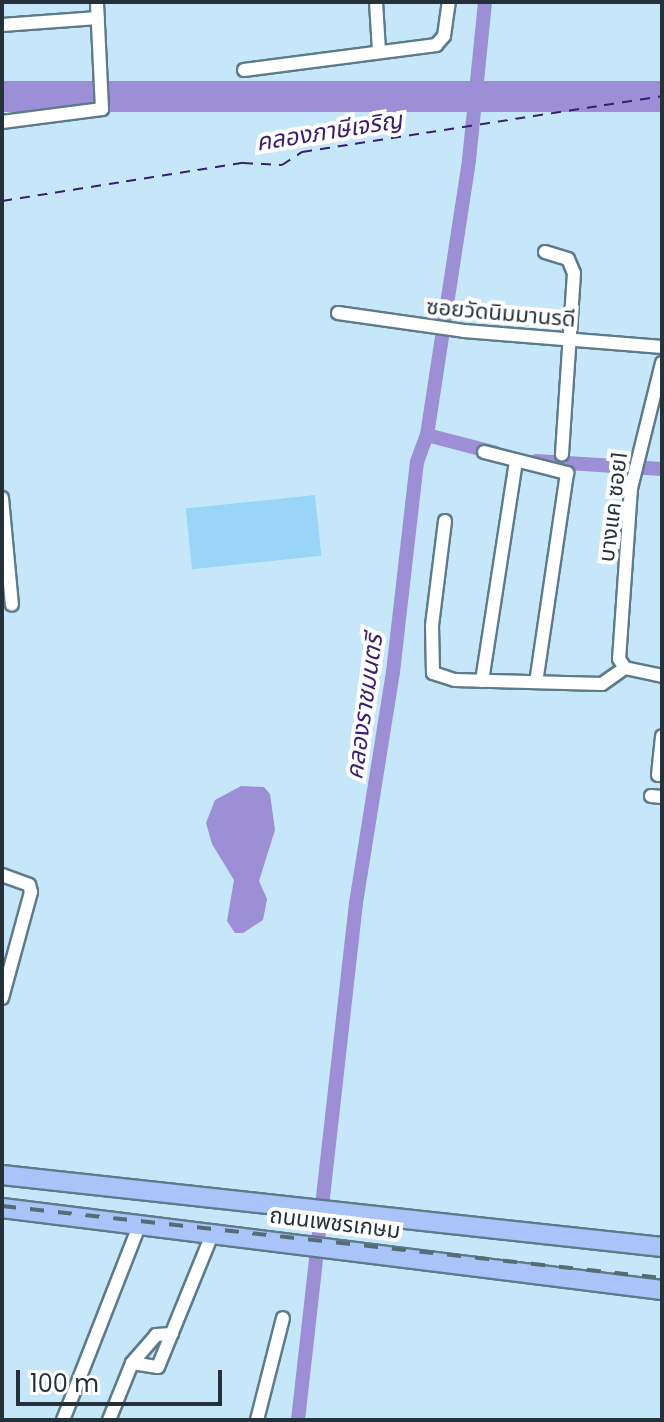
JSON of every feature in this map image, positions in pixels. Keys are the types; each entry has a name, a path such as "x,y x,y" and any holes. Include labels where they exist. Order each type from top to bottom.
{"main road":[{"name":"ถนนเพชรเกษม","path":"2,1175 662,1247"},
{"name":"ถนนเพชรเกษม","path":"2,1208 662,1290"}],"street":[{"path":"2,122 102,109 97,2"},
{"path":"376,2 379,51"},
{"path":"244,70 436,45 444,36 449,2"},
{"path":"2,25 98,18"},
{"path":"545,252 573,264 562,455"},
{"name":"ซอยวัดนิมมานรดี","path":"338,313 464,331 662,347"},
{"name":"บางแค ซอย1","path":"622,664 631,488 640,449 655,407 662,363"},
{"path":"484,452 567,473 536,682"},
{"path":"482,681 516,461"},
{"path":"2,498 12,605"},
{"path":"445,521 431,669 444,678 602,684 622,664 662,676"},
{"path":"658,775 662,736"},
{"path":"2,875 29,885 31,892 6,971 2,998"},
{"path":"63,1420 140,1224"},
{"path":"132,1363 156,1369 213,1232"},
{"path":"257,1420 283,1318"},
{"path":"109,1420 132,1363 156,1335 172,1334"}],"shaded area":[{"path":"2,81 662,81 662,112 2,112"},
{"path":"315,495 321,556 192,569 186,509"},
{"path":"241,786 264,787 270,794 275,830 259,881 267,899 263,920 243,933 235,933 227,921 234,880 212,844 206,823 215,800"}],"waterway":[{"name":"คลองราชมนตรี","path":"298,1420 356,903 393,672 417,462 427,435 469,160 485,2"},
{"path":"427,435 496,453"},
{"path":"536,461 662,469"}],"ferry route":[{"path":"2,201 243,163 282,165 302,152 662,96"}],"railway":[{"path":"2,1206 662,1278"}],"water label":[{"name":"คลองภาษีเจริญ","path":"329,131"}]}
